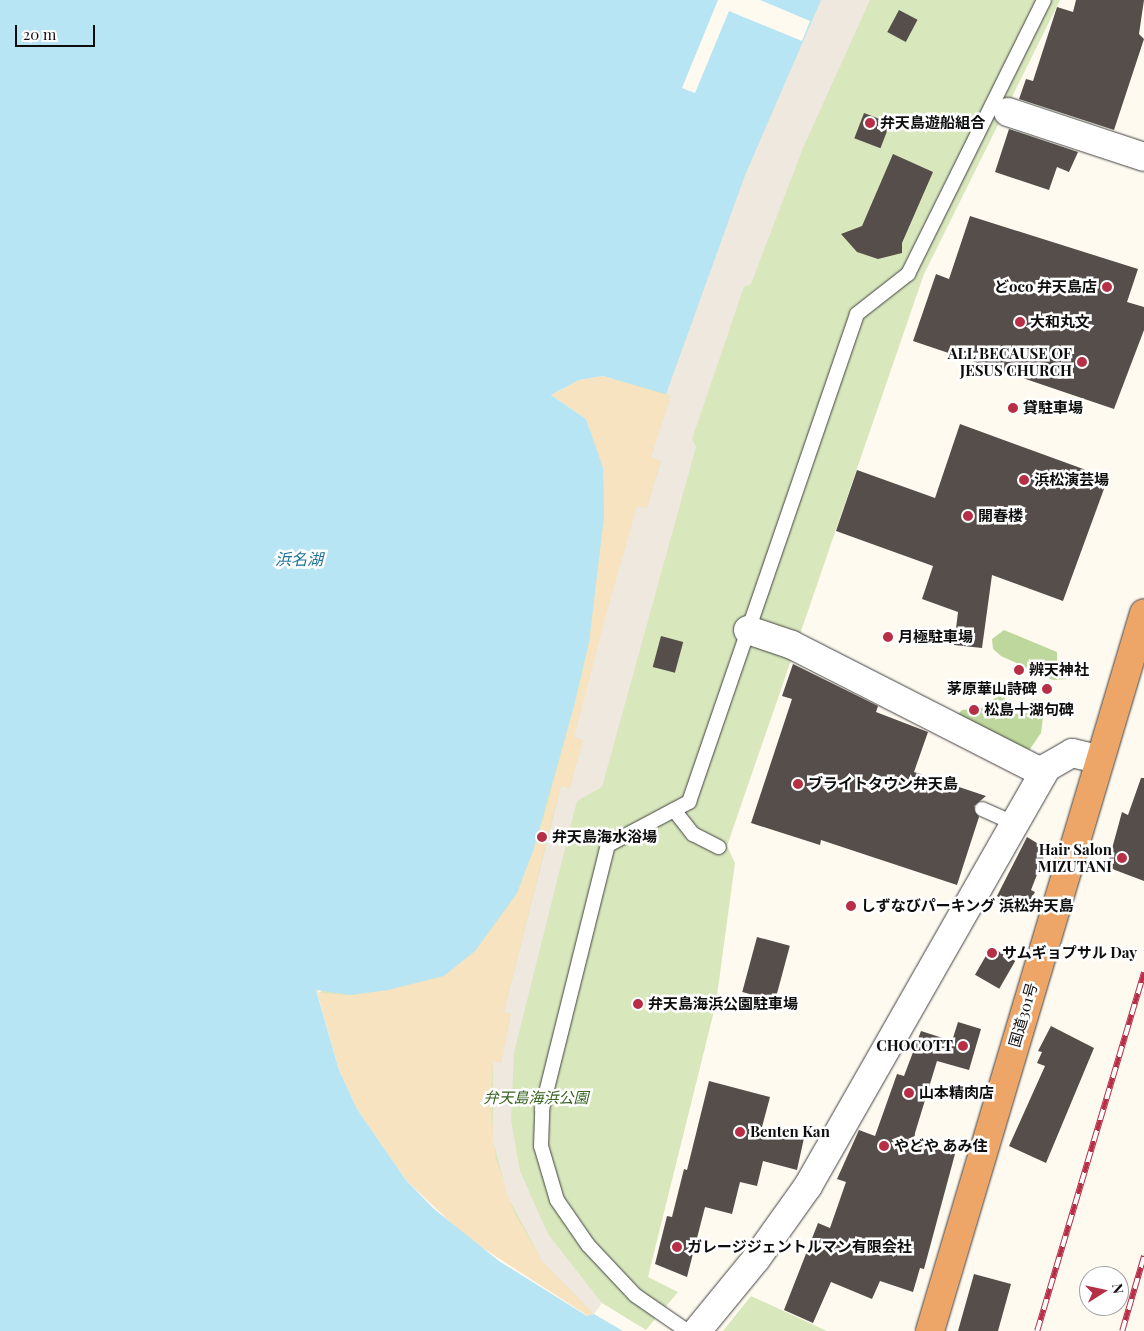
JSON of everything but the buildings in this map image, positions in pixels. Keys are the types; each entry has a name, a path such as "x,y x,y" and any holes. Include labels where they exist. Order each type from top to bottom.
{"highway":[{"name":"国道301号","path":"930,1331 1144,613"}],"street":[{"path":"1008,112 1144,157"},
{"path":"748,630 792,645 1043,773"},
{"path":"697,1331 756,1259 808,1186 1043,773 1062,756 1082,754 1099,759"}],"lane":[{"path":"687,1331 635,1295 588,1244 557,1200 541,1146 542,1108 608,845 689,802 857,314 908,274 1044,0"},
{"path":"982,809 1014,824"},
{"path":"674,810 689,830 718,847"}],"green space":[{"name":"弁天島海浜公園","path":"821,0 1060,0 924,274 727,846 735,863 716,1003 648,1277 678,1292 646,1330 602,1303 588,1316 320,993 616,377"},
{"path":"1004,630 1057,652 1057,662 1067,670 1067,679 1053,680 1001,656 993,649 992,639"},
{"path":"1003,693 1010,714 1037,713 1043,717 1041,733 1030,749 1024,751 957,715 962,710 981,708"},
{"path":"751,1296 827,1331 723,1331"}],"sand":[{"name":"弁天島海水浴場","path":"603,376 671,396 651,457 661,460 647,508 637,506 574,737 583,740 570,788 561,786 552,819 504,1012 511,1014 501,1063 493,1062 490,1103 496,1159 514,1212 542,1261 594,1314 588,1316 466,1237 405,1179 357,1109 339,1070 316,989 320,993 350,995 388,990 475,951 517,893 542,823 574,706 589,642 604,516 603,468 586,419 551,395 579,380"}],"shaded area":[{"path":"821,0 870,0 803,148 751,284 744,287 692,439 696,447 602,787 577,801 514,1053 511,1120 520,1171 548,1234 602,1303 594,1314 542,1261 507,1195 493,1140 493,1061 501,1063 511,1014 504,1012 561,786 570,788 583,740 574,737 608,608 637,506 647,508 661,461 651,457 671,396 666,394 745,175"}],"water":[{"name":"浜名湖","path":"0,0 821,0 745,175 666,394 603,376 579,380 551,395 586,419 603,468 604,516 589,642 574,706 533,851 517,893 475,951 444,976 388,990 350,995 316,990 339,1070 357,1109 405,1179 434,1209 499,1261 587,1316 594,1314 623,1331 0,1331"}],"pier":[{"path":"718,0 760,0 810,21 802,41 729,11 695,93 682,88"}],"railway":[{"path":"1037,1331 1144,973"},
{"path":"1122,1331 1144,1256"}],"place":[{"name":"弁天島遊船組合","path":"870,123"},
{"name":"どoco 弁天島店","path":"1107,287"},
{"name":"大和丸文","path":"1020,322"},
{"name":"ALL BECAUSE OF JESUS CHURCH","path":"1082,362"},
{"name":"貸駐車場","path":"1013,408"},
{"name":"浜松演芸場","path":"1024,480"},
{"name":"開春楼","path":"968,516"},
{"name":"月極駐車場","path":"888,637"},
{"name":"辨天神社","path":"1019,670"},
{"name":"茅原華山詩碑","path":"1047,689"},
{"name":"松島十湖句碑","path":"974,710"},
{"name":"ブライトタウン弁天島","path":"798,784"},
{"name":"弁天島海水浴場","path":"542,837"},
{"name":"Hair Salon MIZUTANI","path":"1122,858"},
{"name":"しずなびパーキング 浜松弁天島","path":"851,906"},
{"name":"サムギョプサル Day","path":"992,953"},
{"name":"弁天島海浜公園駐車場","path":"638,1004"},
{"name":"CHOCOTT","path":"963,1046"},
{"name":"山本精肉店","path":"909,1093"},
{"name":"Benten Kan","path":"740,1132"},
{"name":"やどや あみ住","path":"884,1146"},
{"name":"ガレージジェントルマン有限会社","path":"677,1247"}]}
